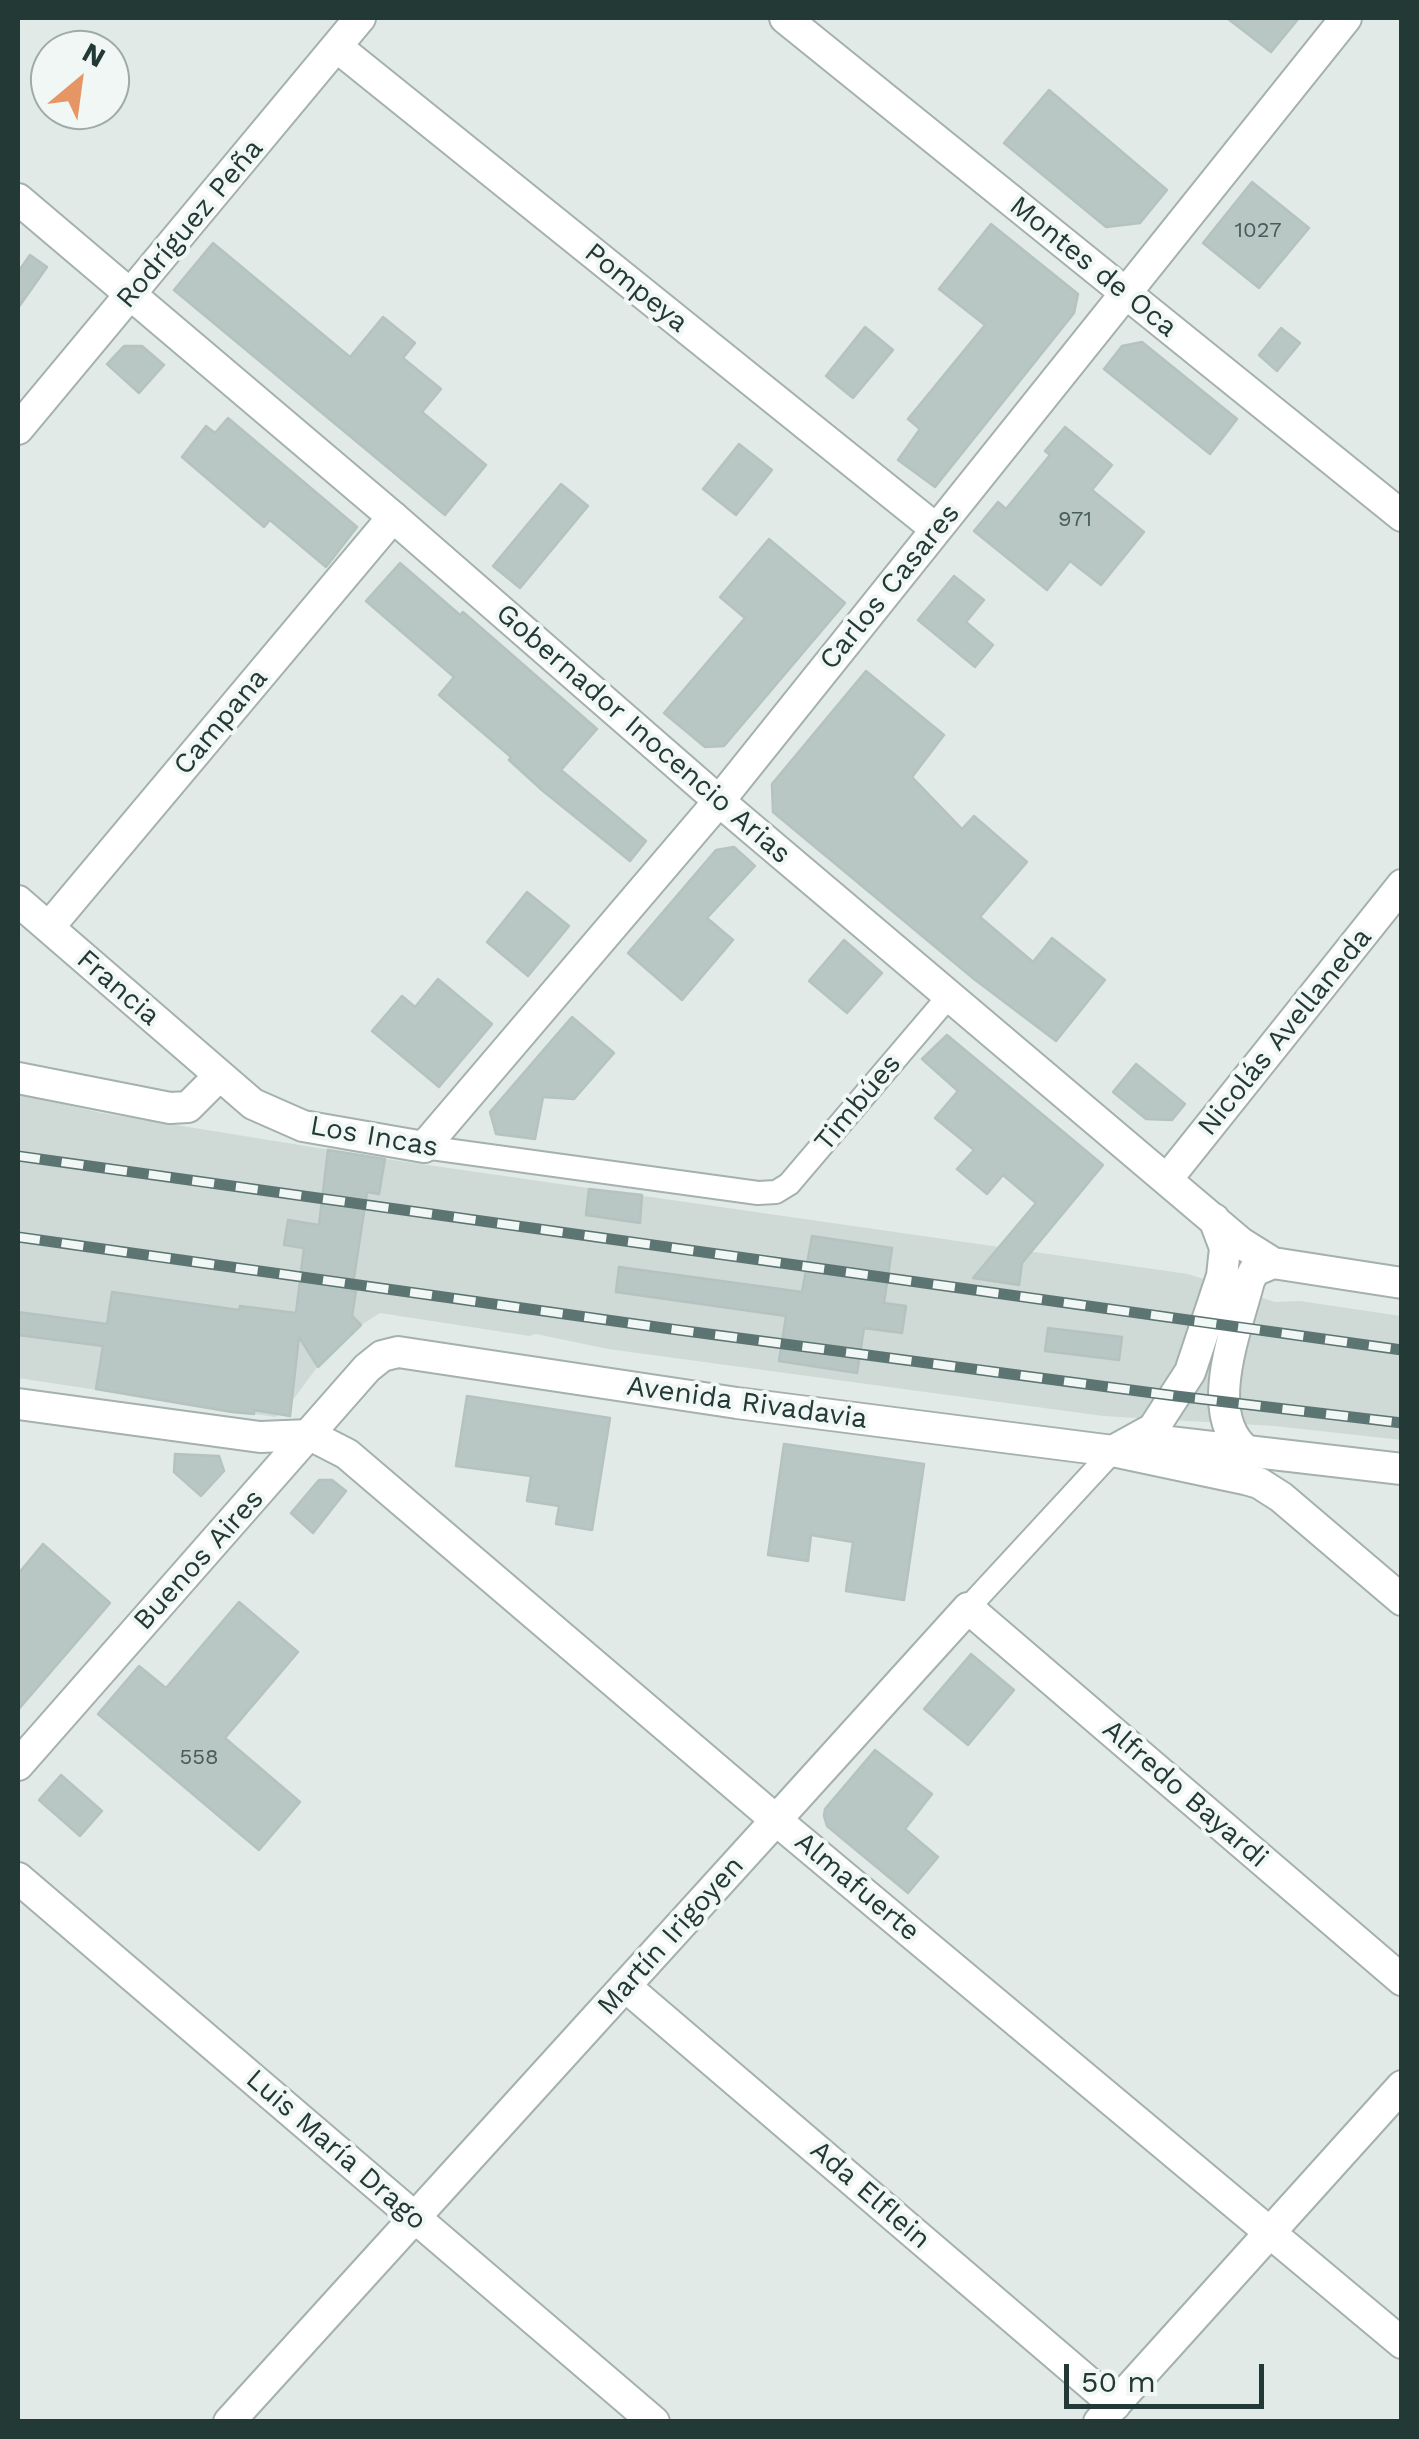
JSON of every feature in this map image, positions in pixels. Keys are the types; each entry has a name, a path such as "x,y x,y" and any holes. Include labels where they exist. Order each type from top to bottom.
{"street":[{"name":"Rodríguez Peña","path":"18,429 360,18"},
{"name":"Montes de Oca","path":"785,18 1402,516"},
{"name":"Carlos Casares","path":"424,1147 719,801 1346,18"},
{"name":"Pompeya","path":"337,46 936,529"},
{"name":"Gobernador Inocencio Arias","path":"18,199 949,996 1241,1243 1273,1263"},
{"name":"Campana","path":"49,927 393,517"},
{"name":"Nicolás Avellaneda","path":"1168,1178 1402,886"},
{"name":"Francia","path":"18,901 219,1076"},
{"name":"Timbúes","path":"758,1193 776,1192 789,1184 949,996"},
{"name":"Los Incas","path":"219,1076 253,1104 303,1126 424,1147 758,1193"},
{"path":"18,1078 170,1108 188,1107 219,1076"},
{"path":"1114,1451 1153,1429 1190,1372 1222,1276 1224,1248 1214,1219"},
{"path":"1248,1452 1234,1442 1224,1414 1226,1374 1254,1271 1273,1263 1402,1283"},
{"name":"Avenida Rivadavia","path":"382,1356 398,1352 736,1403 1114,1451 1259,1483 1281,1497 1402,1600"},
{"name":"Buenos Aires","path":"18,1765 382,1356"},
{"path":"18,1404 260,1437 310,1436"},
{"name":"Almafuerte","path":"310,1436 347,1454 776,1820 1402,2343"},
{"name":"Avenida Rivadavia","path":"1114,1451 1169,1442 1402,1469"},
{"name":"Martín Irigoyen","path":"229,2422 1114,1451"},
{"name":"Alfredo Bayardi","path":"968,1608 1402,1980"},
{"name":"Luis María Drago","path":"18,1878 650,2420"},
{"name":"Ada Elflein","path":"626,1986 1107,2413"},
{"path":"1107,2413 1402,2086"}],"shaded area":[{"path":"18,1094 102,1113 386,1159 1188,1274 1275,1302 1300,1301 1401,1316 1402,1440 1274,1426 1103,1416 608,1349 536,1334 380,1313 361,1325 318,1366 284,1412 275,1417 18,1378"}],"building":[{"path":"1227,18 1299,18 1271,52"},
{"path":"1049,90 1167,190 1140,223 1106,227 1004,143"},
{"path":"1252,182 1309,228 1259,288 1203,243"},
{"path":"991,224 1078,294 1074,313 935,487 898,460 920,429 908,419 985,325 939,289"},
{"path":"213,243 350,357 383,317 415,343 403,358 441,389 422,412 486,465 445,515 174,290"},
{"path":"30,255 47,267 18,308 18,272"},
{"path":"865,327 893,350 853,398 826,376"},
{"path":"1281,328 1300,343 1277,371 1259,355"},
{"path":"1142,342 1237,419 1210,454 1104,369 1122,346"},
{"path":"124,346 142,346 164,365 139,393 107,364"},
{"path":"228,418 357,527 326,567 270,520 264,527 182,457 206,426 215,433"},
{"path":"1065,427 1112,465 1092,490 1144,532 1101,585 1070,561 1047,590 974,531 998,502 1006,509 1050,455 1045,451"},
{"path":"739,444 772,470 736,515 703,489"},
{"path":"561,484 588,506 520,588 493,566"},
{"path":"769,539 845,603 724,746 705,747 664,713 745,618 720,597"},
{"path":"400,563 460,615 463,612 597,729 561,770 646,841 630,861 543,791 509,760 511,757 439,695 454,677 366,601"},
{"path":"954,576 984,600 966,622 993,645 975,667 918,620"},
{"path":"866,671 944,735 912,777 962,829 974,816 1027,862 980,917 1033,962 1052,938 1105,980 1056,1041 974,979 773,812 772,784"},
{"path":"734,847 755,866 707,918 733,940 682,1000 628,953 716,850"},
{"path":"527,892 569,926 528,976 487,942"},
{"path":"844,940 882,973 847,1013 809,981"},
{"path":"438,979 492,1024 439,1087 372,1031 402,996 415,1007"},
{"path":"572,1017 614,1053 574,1099 543,1097 535,1139 496,1134 490,1112"},
{"path":"947,1035 1103,1165 1022,1263 1019,1285 973,1278 1036,1203 1003,1175 987,1194 957,1169 974,1150 935,1118 958,1091 922,1059"},
{"path":"1136,1064 1185,1104 1172,1120 1146,1119 1113,1092"},
{"path":"328,1150 385,1159 379,1194 367,1192 352,1291 356,1291 352,1316 361,1325 318,1367 299,1337 290,1416 254,1410 254,1414 232,1412 96,1389 103,1346 18,1335 18,1312 107,1324 112,1292 239,1310 240,1306 296,1313 304,1248 284,1245 288,1220 319,1225"},
{"path":"589,1189 642,1195 640,1223 586,1215"},
{"path":"812,1236 892,1248 884,1303 906,1306 902,1333 864,1328 857,1373 779,1361 786,1316 616,1292 619,1267 802,1292"},
{"path":"1048,1328 1122,1337 1119,1360 1045,1351"},
{"path":"467,1396 610,1418 592,1530 556,1524 559,1506 527,1501 531,1476 456,1466"},
{"path":"784,1444 924,1464 904,1600 846,1591 853,1542 811,1535 808,1561 768,1555"},
{"path":"175,1454 219,1456 224,1471 201,1496 174,1472"},
{"path":"319,1480 332,1480 346,1491 313,1533 291,1513"},
{"path":"43,1544 110,1603 18,1710 18,1574"},
{"path":"239,1602 298,1652 225,1738 300,1802 259,1850 98,1714 139,1666 166,1688"},
{"path":"971,1654 1014,1690 968,1745 924,1709"},
{"path":"875,1750 932,1794 905,1829 938,1857 908,1893 827,1826 824,1816 825,1809"},
{"path":"61,1775 102,1811 80,1836 39,1800"}],"railway":[{"path":"18,1156 1402,1350"},
{"path":"18,1237 671,1329 1402,1423"}]}
